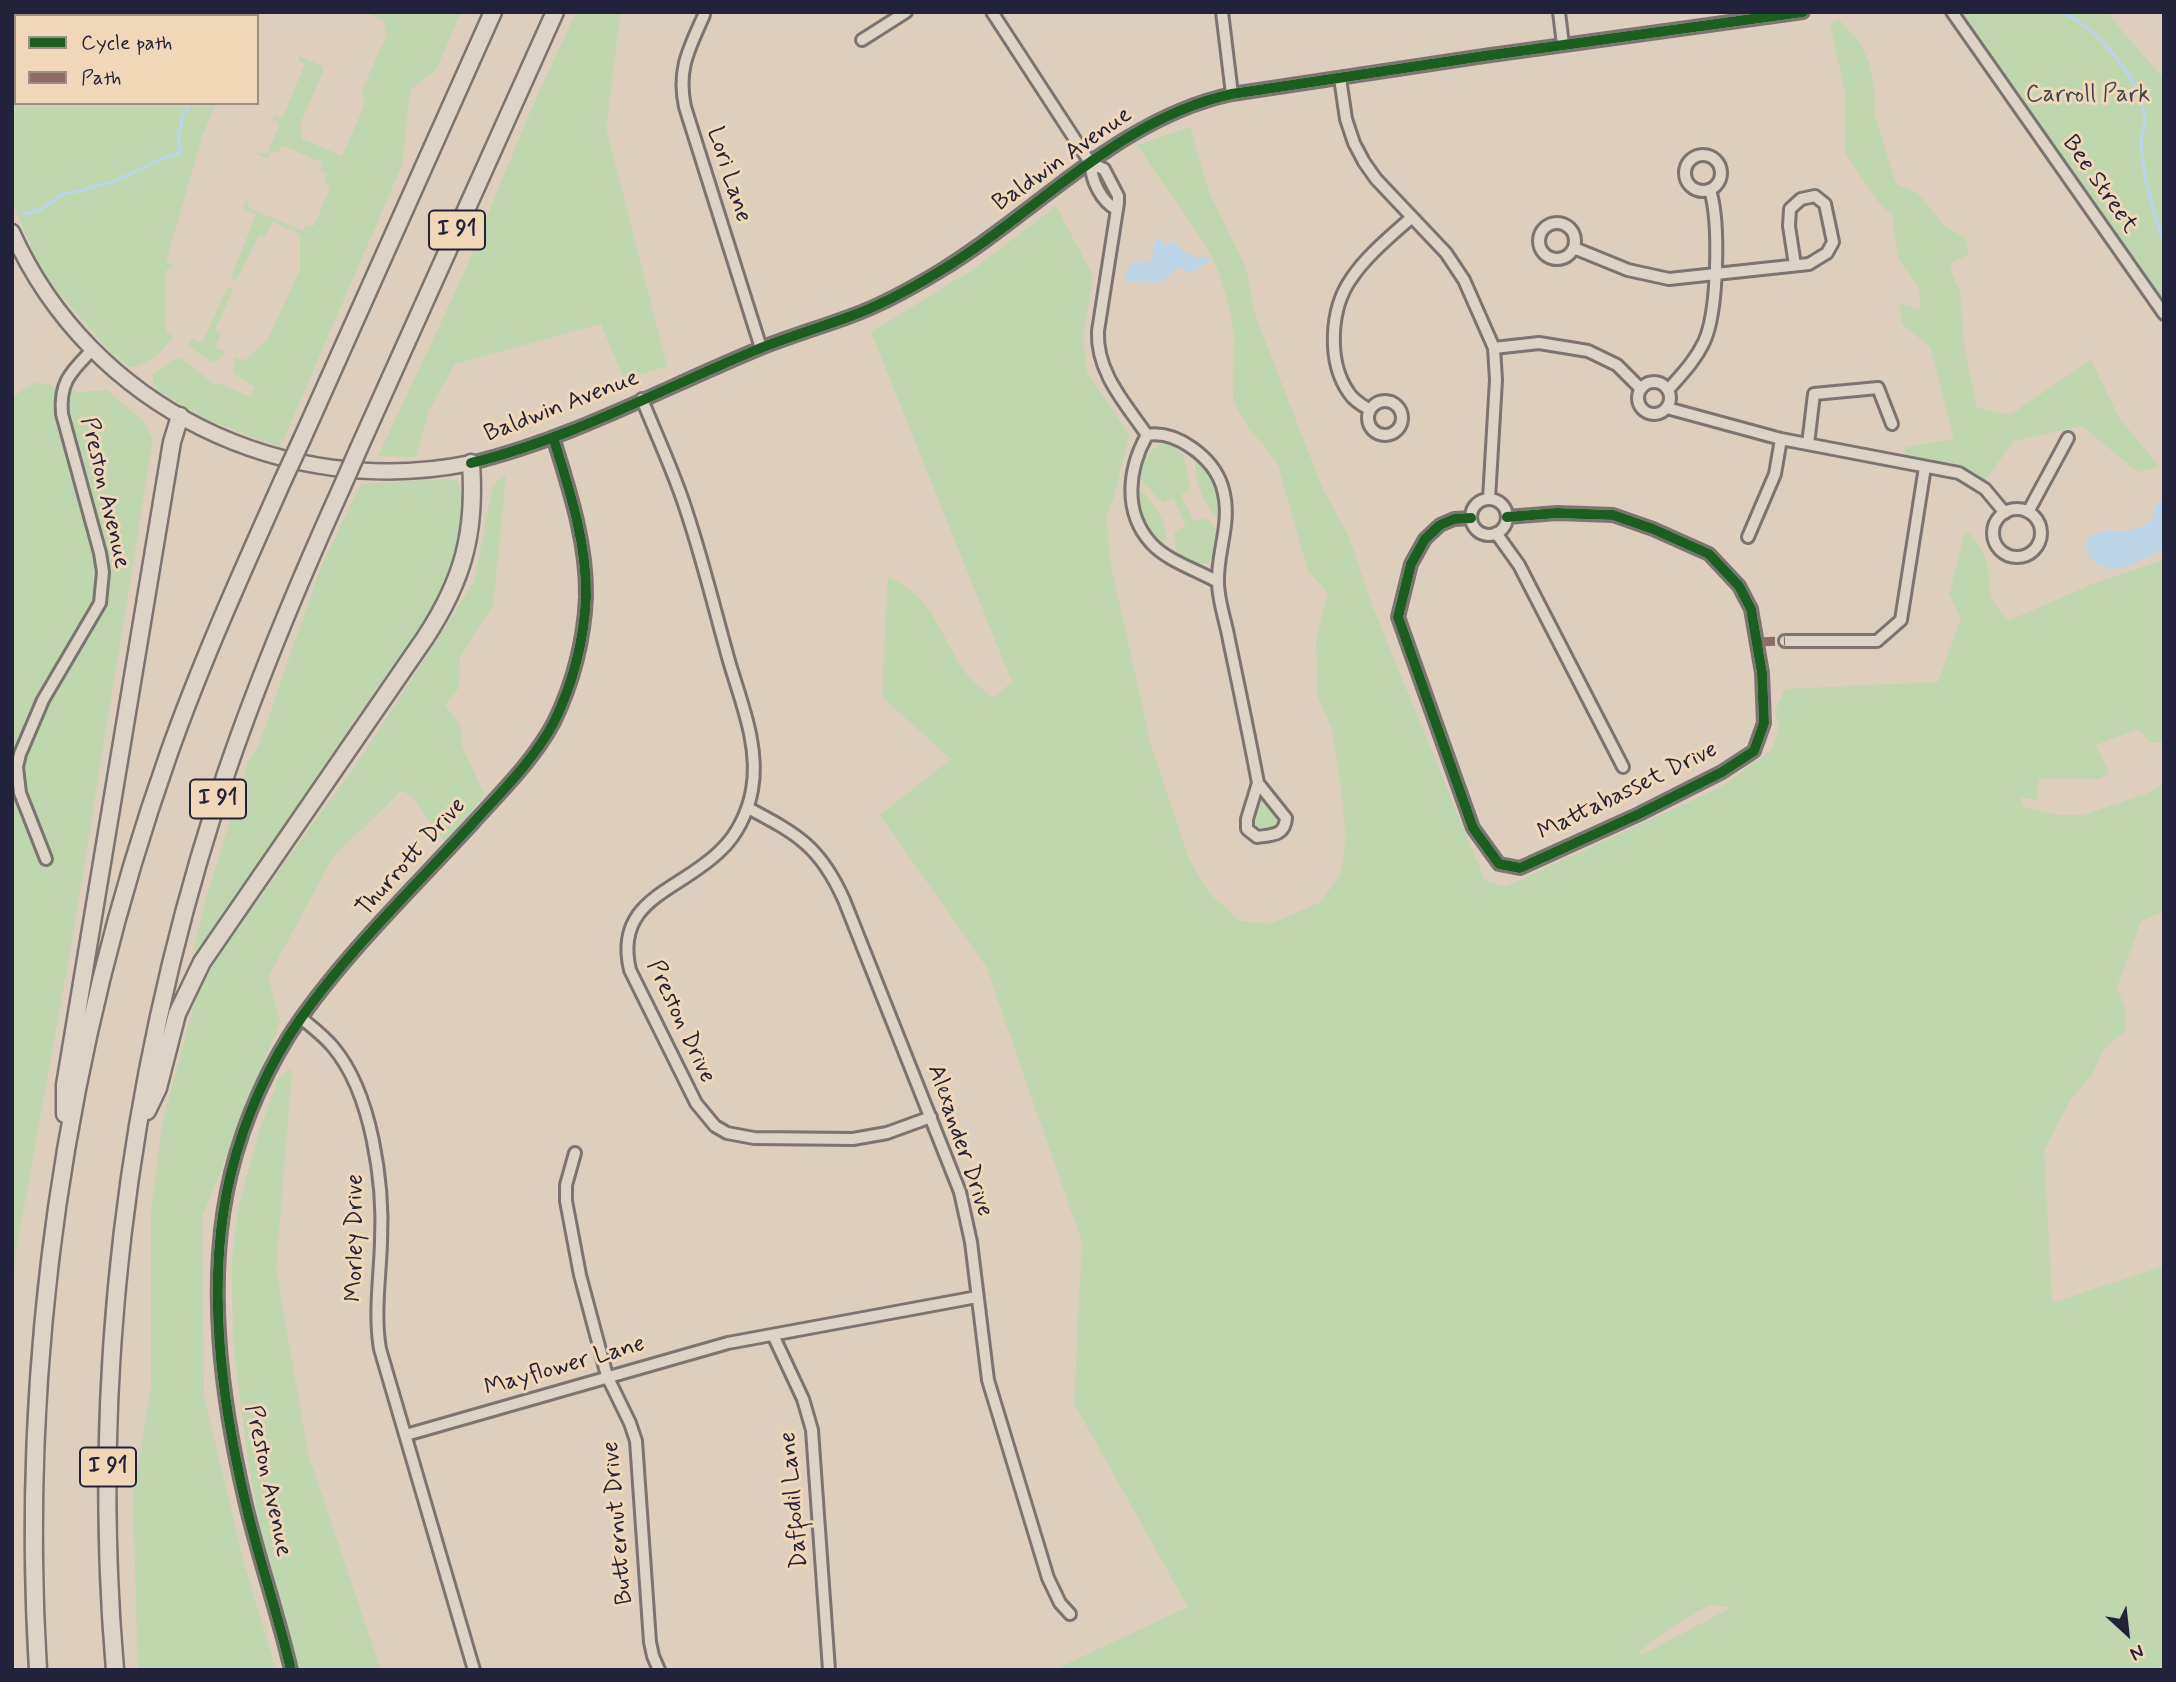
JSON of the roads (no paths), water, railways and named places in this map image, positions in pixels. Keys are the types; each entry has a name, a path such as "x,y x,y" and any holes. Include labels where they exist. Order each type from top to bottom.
{"highway":[{"name":"I 91","path":"38,1670 34,1530 39,1376 49,1264 68,1129 104,965 148,814 205,659 493,12"},
{"name":"I 91","path":"115,1670 109,1552 110,1411 120,1268 140,1122 168,981 214,810 276,637 555,12"},
{"path":"68,1129 64,1104 65,1085 172,442 180,416"},
{"path":"140,1122 158,1088 181,1003 202,962 425,638 450,596 462,567 469,539 471,463"}],"main road":[{"path":"12,232 44,288 93,349"},
{"name":"Baldwin Avenue","path":"93,349 138,388 180,416 247,449 330,469 369,473 404,472 471,463"}],"street":[{"path":"862,40 905,12"},
{"path":"992,12 1091,164 1093,182 1108,203 1116,209 1098,347 1106,374 1147,435"},
{"path":"1222,12 1232,94"},
{"path":"1559,12 1563,45"},
{"name":"Baldwin Avenue","path":"471,463 519,450 553,437 761,348 864,311 926,279 970,251 1130,138 1166,117 1200,103 1232,94 1803,12"},
{"name":"Bee Street","path":"1952,12 2164,314"},
{"name":"Lori Lane","path":"704,15 686,53 681,88 761,348"},
{"path":"1340,78 1346,119 1364,162 1376,179 1446,253 1464,280 1494,348 1496,380 1489,499"},
{"path":"1668,390 1691,365 1705,339 1713,304 1715,207 1710,190"},
{"path":"1574,248 1628,270 1669,279 1809,264 1827,253 1833,242 1825,204 1815,197 1801,199 1790,209 1789,226 1795,265"},
{"path":"1370,410 1357,402 1342,380 1334,342 1336,318 1340,300 1349,281 1363,263 1412,217"},
{"path":"1494,348 1539,342 1588,351 1617,365 1641,389"},
{"name":"Preston Avenue","path":"46,859 20,793 17,766 43,699 100,603 103,572 100,553 60,398 64,383 72,371 93,349"},
{"path":"1652,383 1664,385 1668,390 1670,402 1667,408 1657,414 1645,411 1638,401 1641,389 1652,383"},
{"path":"1808,444 1814,394 1878,387 1892,424"},
{"name":"Preston Drive","path":"642,400 687,511 750,737 754,772 747,808 740,825 720,851 644,906 633,921 627,937 626,953 630,970 696,1103 715,1126 727,1133 754,1139 871,1137 931,1117"},
{"path":"1667,408 1781,439 1959,473 1985,489 2005,513"},
{"path":"1147,435 1163,434 1189,447 1203,457 1222,486 1226,516 1218,582 1258,783 1286,818 1284,828 1276,835 1257,837 1247,829 1247,819 1258,783"},
{"path":"1147,435 1141,445 1131,482 1130,497 1136,518 1152,544 1168,556 1218,582"},
{"name":"Thurrott Drive","path":"217,1299 220,1231 232,1169 259,1096 282,1048 301,1018 352,955 519,772 552,725 564,701 580,646 586,597 585,570 577,519 553,437"},
{"path":"2028,512 2068,438"},
{"path":"1748,537 1774,474 1781,439"},
{"path":"1785,641 1877,640 1901,620 1925,467"},
{"path":"1471,518 1474,507 1483,500 1489,499 1503,506 1507,517 1502,528 1496,533"},
{"path":"2014,510 2028,512 2038,521 2041,530 2036,548 2020,557 2002,552 1993,537 1998,519 2005,513 2014,510"},
{"name":"Mattabasset Drive","path":"1507,517 1557,513 1613,515 1653,529 1709,554 1739,586 1751,608 1763,685 1764,723 1754,751 1722,772 1639,814 1520,868 1499,864 1473,828 1398,617 1411,564 1424,538 1440,525 1454,519 1471,518 1472,524 1482,534 1496,533 1519,565 1623,767"},
{"name":"Alexander Drive","path":"747,808 801,838 828,867 844,900 931,1117 960,1192 967,1219 985,1361 995,1409 1048,1578 1060,1603 1070,1614"},
{"name":"Morley Drive","path":"301,1018 323,1036 340,1057 358,1095 374,1149 382,1208 377,1334 405,1435"},
{"name":"Butternut Drive","path":"575,1153 566,1185 566,1201 580,1275 607,1376 636,1441 650,1642 659,1670"},
{"name":"Mayflower Lane","path":"405,1435 728,1343 976,1297"},
{"name":"Preston Avenue","path":"217,1299 222,1363 239,1472 291,1670"},
{"name":"Daffodil Lane","path":"773,1335 803,1399 812,1430 826,1669"},
{"path":"405,1435 474,1670"}],"water":[{"path":"1160,238 1165,245 1175,242 1190,255 1208,257 1210,261 1192,272 1175,268 1164,281 1126,281 1127,270 1135,262 1148,263 1153,257 1154,243"},
{"path":"2164,495 2164,549 2121,568 2104,567 2090,558 2087,538 2104,530 2121,532 2143,527 2152,520 2154,509"}],"waterway":[{"path":"2061,12 2075,19 2102,42 2135,86 2145,118 2141,141 2146,181 2164,243"},
{"path":"25,214 40,210 64,193 111,183 163,158 180,153 178,131 181,129 182,116 187,105"}],"park label":[{"name":"Carroll Park","path":"2088,96"}]}
